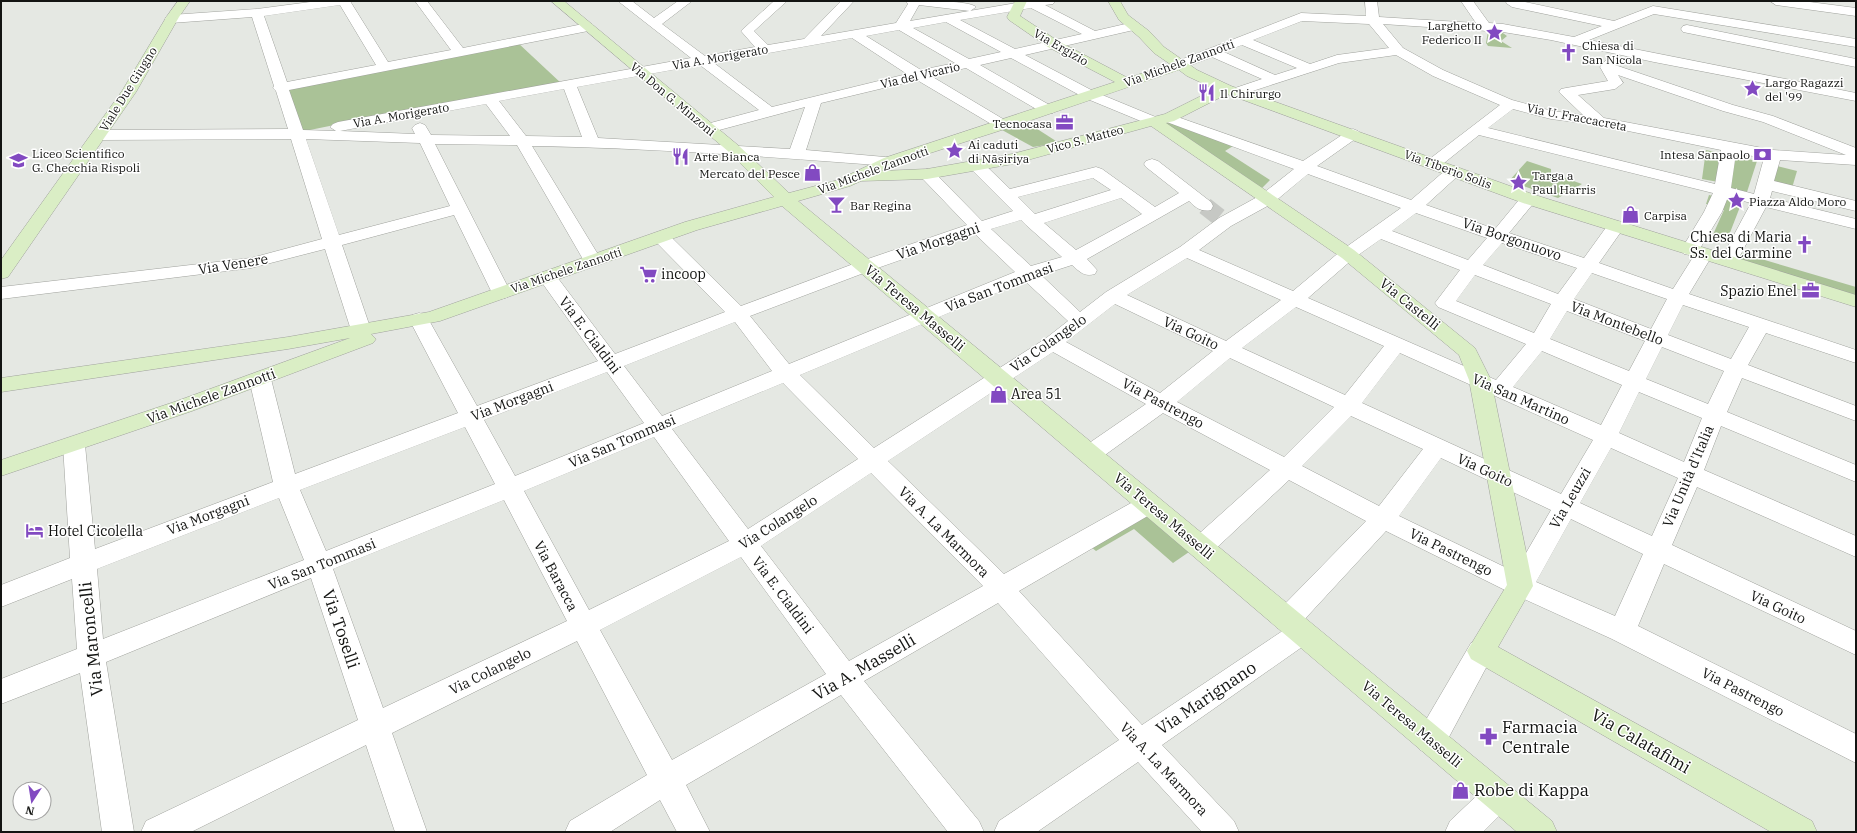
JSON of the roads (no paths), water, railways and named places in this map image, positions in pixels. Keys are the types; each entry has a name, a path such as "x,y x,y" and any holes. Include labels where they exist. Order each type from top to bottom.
{"street":[{"name":"Viale Due Giugno","path":"1,273 129,92 171,19 184,1"},
{"path":"171,19 257,13 344,1 384,66"},
{"path":"421,1 460,53"},
{"name":"Via Don G. Minzoni","path":"557,1 734,149 786,200"},
{"path":"624,1 770,112"},
{"path":"654,24 686,1"},
{"path":"764,49 747,30 781,1"},
{"path":"808,42 848,1"},
{"path":"912,1 997,10"},
{"path":"915,1 901,26 1048,110"},
{"name":"Via A. Morigerato","path":"297,134 701,60 997,10 1024,4 1049,1"},
{"name":"Via Tiberio Solis","path":"1114,1 1123,17 1159,50 1192,73 1232,90 1529,199 1856,301"},
{"path":"1371,1 1373,20 1503,28 1856,97"},
{"path":"1467,1 1486,28"},
{"path":"1559,1 1705,34 1856,63"},
{"path":"1776,1 1856,12"},
{"path":"1503,28 1506,13 1513,2 1614,26"},
{"path":"1024,4 1092,35"},
{"name":"Via Ergizio","path":"1024,4 1013,17 1053,44 1127,83"},
{"path":"1575,41 1653,10 1696,12 1856,43"},
{"path":"257,13 280,88 297,134 361,330"},
{"name":"Via Michele Zannotti","path":"1,385 288,343 433,317 691,226 844,183 890,161 1003,125 1180,65 1301,17 1373,20"},
{"name":"Via Borgonuovo","path":"947,18 1090,96 1306,167 1414,206 1856,357"},
{"name":"Via U. Fraccacreta","path":"1373,20 1398,51 1438,73 1510,104 1550,132 1599,121 1729,147"},
{"name":"Via del Vicario","path":"708,128 967,64 1134,26"},
{"path":"280,88 384,66 460,53 588,27"},
{"path":"854,34 919,76 1003,125"},
{"path":"1241,40 1309,68"},
{"path":"1232,90 1275,80 1338,59 1398,51"},
{"path":"1606,67 1621,51"},
{"path":"1212,52 1275,80"},
{"path":"1599,121 1566,92 1610,86 1616,83 1606,67"},
{"path":"1606,67 1649,80 1728,108 1768,119 1856,153"},
{"path":"569,84 592,142"},
{"name":"Vico S. Matteo","path":"858,177 927,174 1013,159 1161,119 1232,90"},
{"path":"490,99 522,141 593,261"},
{"path":"796,155 814,101"},
{"path":"1433,164 1510,104"},
{"path":"413,112 501,293"},
{"name":"Via Castelli","path":"1161,119 1267,198 1348,254 1468,352 1480,380 1497,476 1520,586"},
{"path":"1477,130 1550,132 1722,191 1763,192 1856,206"},
{"path":"99,135 297,134 425,139 592,142 734,149 796,155 890,161"},
{"name":"Via Colangelo","path":"157,832 583,626 745,544 1052,343 1113,296 1186,250 1222,219 1267,198 1306,167 1353,134"},
{"path":"1697,252 1722,191 1729,147 1773,155 1856,160"},
{"path":"1729,261 1763,192 1773,155"},
{"path":"1152,164 1205,206"},
{"path":"976,165 1028,217 1081,264"},
{"path":"1090,454 1162,403 1227,350 1296,298 1348,254 1414,206 1454,171"},
{"path":"1007,196 1096,172 1154,214"},
{"path":"927,174 978,227 1080,322"},
{"name":"Via Morgagni","path":"1,596 286,485 471,417 866,266 978,227 1028,217 1123,192"},
{"path":"1763,192 1856,224"},
{"name":"Via San Tommasi","path":"1,692 509,488 1028,273 1081,264 1154,214 1190,194"},
{"path":"1529,199 1471,268 1445,303 1856,474"},
{"name":"Via Teresa Masselli","path":"786,200 1541,832"},
{"name":"Via Venere","path":"1,293 251,263 459,209"},
{"path":"1499,390 1538,342 1562,302 1616,226"},
{"name":"Via Montebello","path":"1378,232 1856,414"},
{"name":"Via A. La Marmora","path":"661,237 739,315 785,373 1001,588 1140,743 1223,832"},
{"name":"Via San Martino","path":"1186,250 1856,547"},
{"name":"Via Leuzzi","path":"1431,740 1606,436 1678,296 1697,252"},
{"name":"Via E. Cialdini","path":"547,277 845,678 968,832"},
{"name":"Via Goito","path":"1113,296 1564,508 1657,549 1856,644"},
{"name":"Via Michele Zannotti","path":"1,468 74,445 260,379 419,319"},
{"name":"Via Baracca","path":"419,319 694,832"},
{"name":"Via Unità d'Italia","path":"1622,632 1691,474 1714,415 1736,368 1761,324"},
{"name":"Via Pastrengo","path":"1052,343 1162,403 1383,519 1520,586 1622,632 1856,749"},
{"path":"1201,547 1287,468 1348,406 1397,343"},
{"name":"Via Toselli","path":"260,379 286,485 319,565 411,832"},
{"name":"Via Maroncelli","path":"74,445 91,656 118,832"},
{"name":"Via Marignano","path":"1010,832 1140,743 1295,626 1383,519 1436,448"},
{"name":"Via A. Masselli","path":"581,832 666,780 1149,504"},
{"name":"Via Calatafimi","path":"1481,651 1801,832"},
{"path":"1461,832 1498,796"}],"tunnel":[{"path":"1205,206 1219,217"}],"place":[{"name":"Larghetto Federico II","path":"1495,32"},
{"name":"Chiesa di San Nicola","path":"1569,52"},
{"name":"Largo Ragazzi del '99","path":"1752,89"},
{"name":"Il Chirurgo","path":"1207,93"},
{"name":"Tecnocasa","path":"1065,123"},
{"name":"Ai caduti di Nāṣiriya","path":"955,151"},
{"name":"Intesa Sanpaolo","path":"1763,154"},
{"name":"Arte Bianca","path":"681,156"},
{"name":"Liceo Scientifico G. Checchia Rispoli","path":"19,160"},
{"name":"Mercato del Pesce","path":"813,173"},
{"name":"Targa a Paul Harris","path":"1519,182"},
{"name":"Piazza Aldo Moro","path":"1736,201"},
{"name":"Bar Regina","path":"837,205"},
{"name":"Carpisa","path":"1631,215"},
{"name":"Chiesa di Maria Ss. del Carmine","path":"1805,245"},
{"name":"incoop","path":"648,274"},
{"name":"Spazio Enel","path":"1810,291"},
{"name":"Area 51","path":"998,394"},
{"name":"Hotel Cicolella","path":"35,531"},
{"name":"Farmacia Centrale","path":"1489,737"},
{"name":"Robe di Kappa","path":"1461,790"}]}
